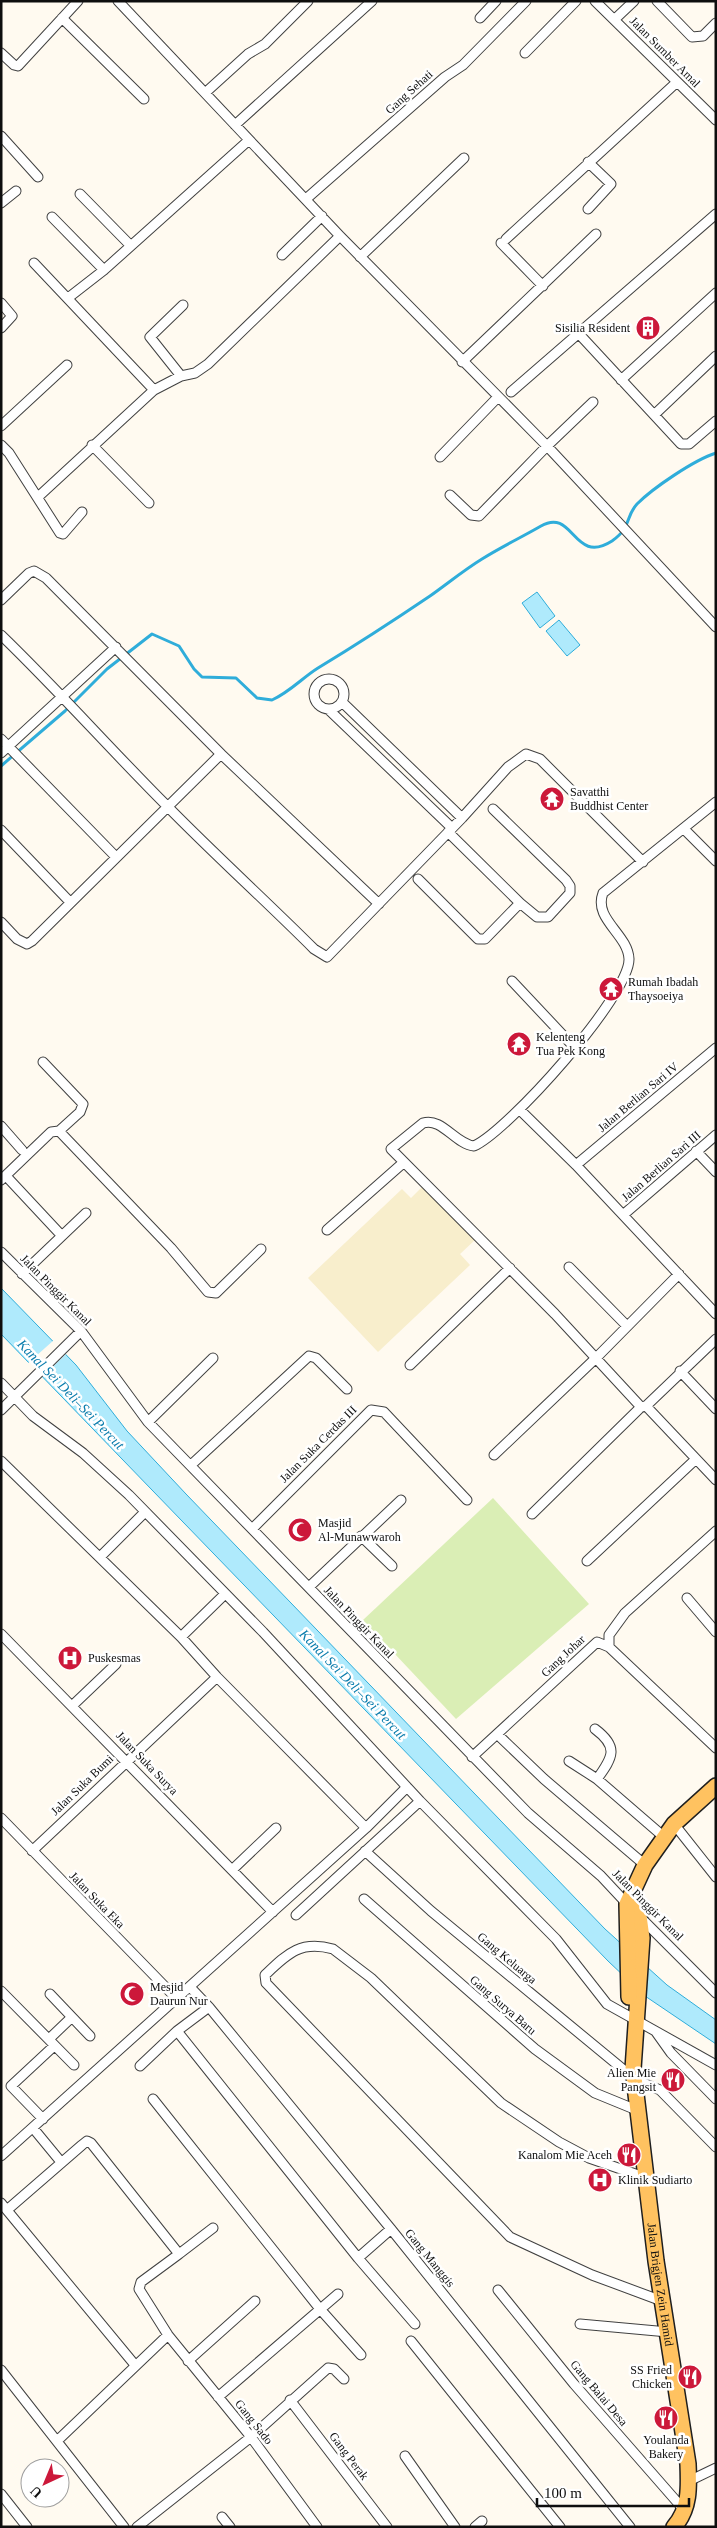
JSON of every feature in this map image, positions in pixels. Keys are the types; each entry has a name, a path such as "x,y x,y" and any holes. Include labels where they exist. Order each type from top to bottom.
{"main road":[{"name":"Jalan Brigjen Zein Hamid","path":"636,1935 630,1900 645,1865 674,1824 716,1786"},
{"name":"Jalan Brigjen Zein Hamid","path":"630,1900 639,1916 636,1935 633,2015 636,2040 633,2069 636,2080 644,2177 689,2481 689,2497 674,2527"}],"street":[{"path":"1,54 18,66 78,1"},
{"path":"118,1 360,257 546,446 716,627"},
{"path":"206,93 248,54 265,44 308,1"},
{"path":"235,125 372,1"},
{"path":"480,18 496,1"},
{"name":"Gang Sehati","path":"306,199 445,77 463,65 526,1"},
{"path":"525,52 576,1"},
{"path":"615,19 634,1"},
{"path":"657,1 692,37 704,36 716,23"},
{"name":"Jalan Sumber Amal","path":"601,3 677,82 714,113"},
{"path":"62,18 144,99"},
{"path":"543,286 504,241 677,82"},
{"path":"1,136 38,176"},
{"path":"68,298 104,270 249,140"},
{"path":"360,257 464,158"},
{"path":"588,162 610,184 588,209"},
{"path":"1,203 16,191"},
{"path":"80,194 130,245"},
{"path":"282,255 322,216"},
{"path":"52,217 104,270"},
{"path":"511,392 580,335 712,217 716,228"},
{"path":"462,362 596,234"},
{"path":"38,497 92,445 154,390 181,376 195,372 208,364 340,236"},
{"path":"34,263 154,390"},
{"path":"621,380 716,293"},
{"path":"1,303 12,316 1,328"},
{"path":"181,376 150,337 183,305"},
{"path":"580,335 683,445 689,444 716,421"},
{"path":"654,415 716,356"},
{"path":"1,426 67,366"},
{"path":"440,457 498,397"},
{"path":"450,495 472,515 479,516 546,446 593,402"},
{"path":"1,445 38,497 61,534 82,512"},
{"path":"92,445 149,503"},
{"path":"1,600 28,573 38,572 57,588 135,670 221,754 379,904"},
{"path":"1,634 65,698 84,721 167,806 320,954 327,956 335,951 508,767 526,754 540,759 643,862"},
{"path":"7,750 65,698 116,648"},
{"path":"328,709 342,702 344,696 340,684 329,679 323,680 315,690 317,702 328,709 450,830 520,903 537,917 548,917 570,893 570,886 493,808"},
{"path":"342,702 462,818"},
{"path":"1,739 7,750 20,758 116,857"},
{"path":"1,922 17,939 27,944 221,754"},
{"path":"715,804 603,892 599,902 602,913 626,946 628,968 622,983 598,1022 520,1110 484,1142 474,1146 461,1142 436,1123 422,1123 391,1149 510,1268 716,1480"},
{"path":"684,829 716,861"},
{"path":"1,830 70,902"},
{"path":"418,879 478,939 485,939 520,903"},
{"path":"512,981 574,1047"},
{"name":"Jalan Berlian Sari IV","path":"576,1165 716,1048"},
{"path":"43,1062 83,1104 82,1110 59,1131 50,1132 4,1178 62,1236"},
{"path":"520,1110 576,1165 716,1314"},
{"path":"1,1126 22,1150"},
{"path":"59,1131 171,1248 208,1292 216,1293 261,1249"},
{"name":"Jalan Berlian Sari III","path":"623,1215 716,1135"},
{"path":"696,1151 716,1172"},
{"path":"327,1230 403,1163"},
{"path":"22,1274 86,1213"},
{"name":"Jalan Pinggir Kanal","path":"1,1252 81,1331 148,1422 253,1528 472,1757 528,1813 630,1900"},
{"path":"569,1267 626,1326"},
{"path":"410,1364 510,1268"},
{"path":"494,1455 596,1358 679,1274"},
{"path":"2,1408 81,1331"},
{"path":"532,1514 680,1371 716,1339"},
{"path":"191,1465 309,1356 316,1358 347,1389"},
{"path":"148,1422 213,1358"},
{"path":"680,1371 716,1409"},
{"path":"1,1383 15,1395 33,1416 83,1453 145,1512 420,1801 556,1938 607,2004 633,2015 653,2029 716,2065"},
{"name":"Jalan Suka Cerdas III","path":"253,1528 371,1410 384,1412 467,1500"},
{"path":"587,1561 696,1459"},
{"path":"1,1461 181,1637 217,1677 366,1828"},
{"path":"309,1587 401,1500"},
{"path":"100,1557 145,1512"},
{"path":"716,1531 625,1613 609,1635 609,1647 716,1748"},
{"path":"361,1536 392,1566"},
{"path":"181,1637 225,1594"},
{"path":"687,1598 716,1632"},
{"name":"Jalan Suka Surya","path":"1,1634 273,1912"},
{"name":"Gang Johar","path":"472,1757 597,1642 609,1647"},
{"path":"72,1705 116,1664"},
{"name":"Jalan Suka Bumi","path":"32,1851 126,1760 217,1677"},
{"path":"594,1729 611,1744 612,1750 608,1761 597,1779"},
{"path":"497,1734 544,1779 645,1865"},
{"path":"569,1761 597,1779 664,1837"},
{"path":"1,2156 366,1828 407,1787"},
{"path":"296,1915 420,1801"},
{"name":"Jalan Suka Eka","path":"1,1818 176,1998"},
{"path":"674,1824 716,1877"},
{"path":"232,1870 276,1828"},
{"name":"Gang Keluarga","path":"366,1851 431,1911 636,2080 660,2090 716,2147"},
{"name":"Gang Surya Baru","path":"364,1900 535,2049 595,2093 639,2111"},
{"name":"Jalan Pinggir Kanal","path":"639,1916 716,1993"},
{"path":"644,2177 589,2158 559,2142 501,2104 372,1978 333,1949 326,1947 297,1949 288,1953 265,1975 266,1983 510,2237 592,2275 662,2301"},
{"name":"Gang Manggis","path":"190,1987 391,2229 630,2527"},
{"path":"1,1991 74,2065"},
{"path":"50,1994 90,2036"},
{"path":"140,2066 177,2031 208,2007"},
{"path":"44,2119 11,2086 52,2043 72,2017"},
{"path":"653,2029 671,2053 716,2099"},
{"path":"177,2031 358,2258 414,2324"},
{"path":"153,2099 320,2309 362,2356"},
{"path":"32,2128 61,2162"},
{"path":"135,2365 4,2207 87,2141 91,2143 179,2254 212,2228"},
{"path":"358,2258 391,2229"},
{"name":"Gang Sado","path":"179,2254 139,2285 139,2289 168,2335 251,2437 317,2527"},
{"name":"Gang Balai Desa","path":"498,2290 574,2384 684,2510"},
{"path":"218,2397 338,2294"},
{"path":"188,2361 255,2302"},
{"path":"580,2324 668,2332"},
{"path":"57,2441 168,2335"},
{"path":"411,2341 560,2527"},
{"path":"137,2527 251,2437 290,2400 328,2368 334,2369 344,2379"},
{"path":"1,2370 124,2527"},
{"name":"Gang Perak","path":"290,2400 387,2527"},
{"path":"405,2456 450,2525"},
{"path":"689,2481 716,2468"},
{"path":"1,2494 27,2527"},
{"path":"222,2516 230,2527"}],"shaded area":[{"path":"424,1185 476,1239 460,1254 470,1265 378,1352 308,1278 402,1189 411,1198"}],"green space":[{"path":"493,1498 589,1604 456,1719 363,1620"}],"water":[{"path":"537,592 555,616 540,628 522,603"},
{"path":"559,620 580,645 567,656 546,631"},
{"name":"Kanal Sei Deli–Sei Percut","path":"1,1288 76,1365 127,1431 186,1494 605,1929 667,1985 716,2020 716,2044 645,1996 608,1961 1,1334"}],"pier":[{"path":"54,1340 67,1353 41,1378 27,1364"}],"waterway":[{"path":"1,766 65,711 107,669 152,634 179,646 194,669 202,677 236,678 257,698 272,700 430,596 475,563 541,526 552,522 561,524 589,547 599,547 612,541 626,527 633,509 644,498 686,468 716,453"}],"place":[{"name":"Sisilia Resident","path":"648,328"},
{"name":"Savatthi Buddhist Center","path":"552,799"},
{"name":"Rumah Ibadah Thaysoeiya","path":"611,989"},
{"name":"Kelenteng Tua Pek Kong","path":"519,1044"},
{"name":"Masjid Al-Munawwaroh","path":"300,1530"},
{"name":"Puskesmas","path":"70,1658"},
{"name":"Mesjid Daurun Nur","path":"132,1994"},
{"name":"Alien Mie Pangsit","path":"673,2080"},
{"name":"Kanalom Mie Aceh","path":"629,2155"},
{"name":"Klinik Sudiarto","path":"600,2180"},
{"name":"SS Fried Chicken","path":"690,2377"},
{"name":"Youlanda Bakery","path":"666,2418"}]}
